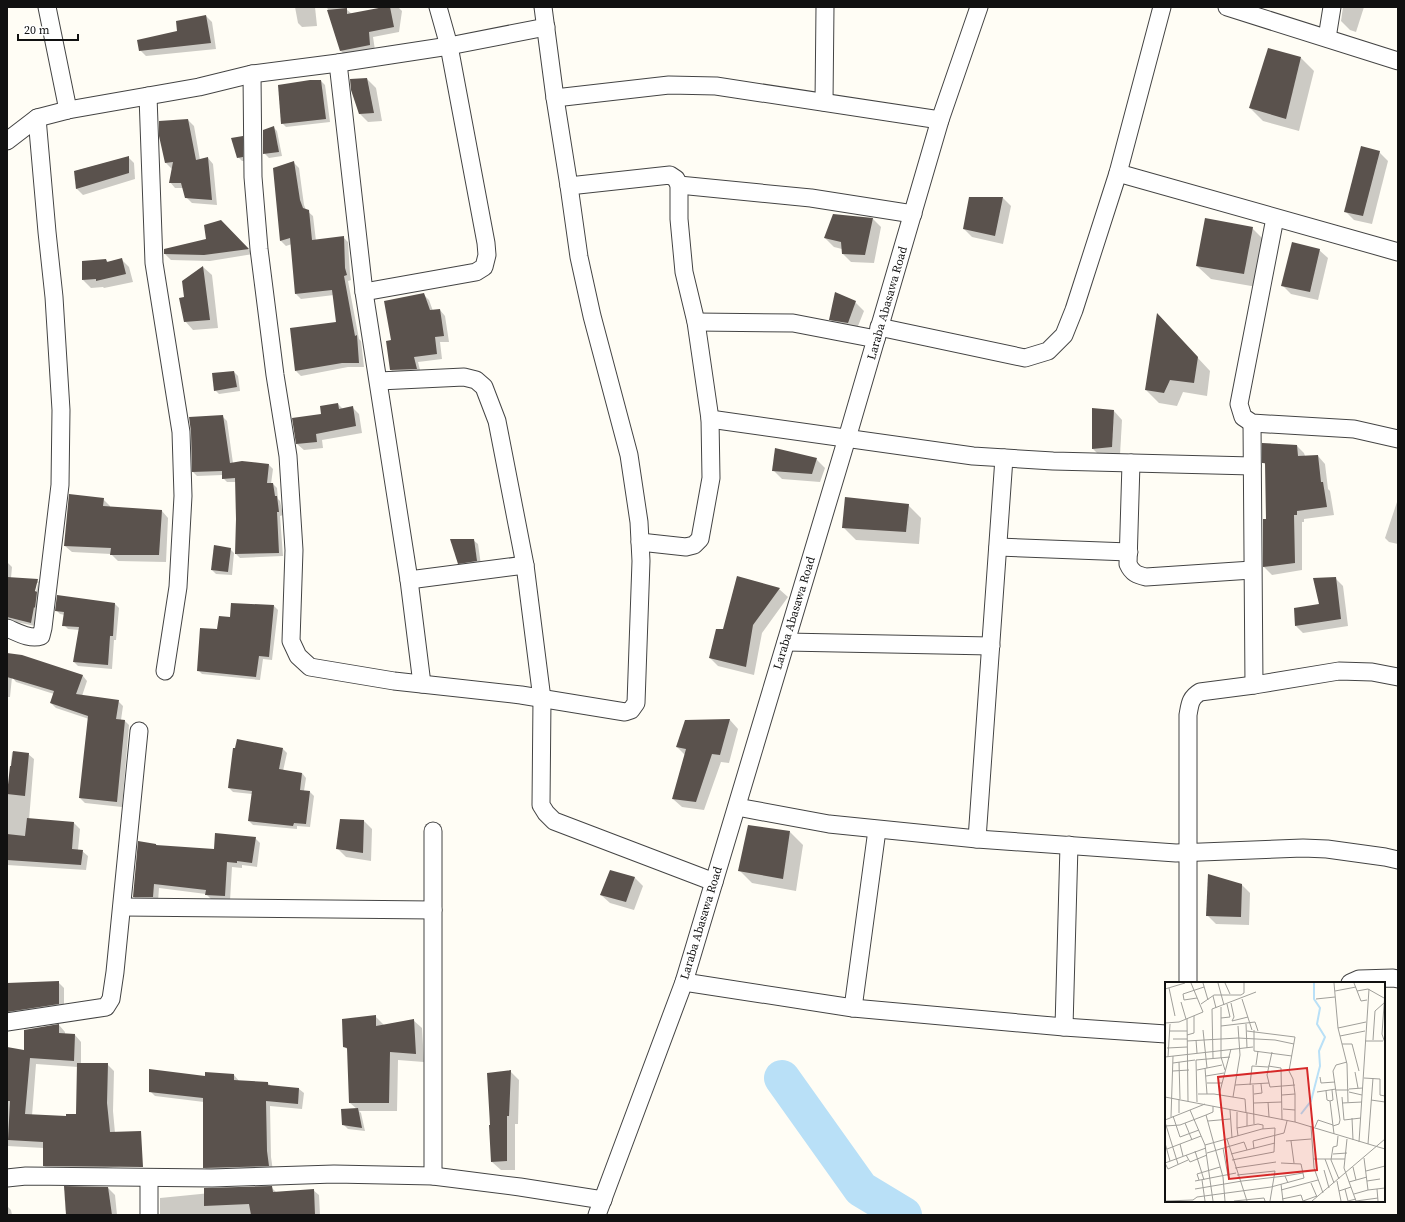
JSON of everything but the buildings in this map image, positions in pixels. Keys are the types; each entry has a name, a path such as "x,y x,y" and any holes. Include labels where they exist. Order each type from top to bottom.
{"street":[{"path":"47,7 68,110"},
{"path":"364,292 476,272 484,267 487,255 486,243 449,46 438,7"},
{"path":"252,74 252,177 275,374 288,456 294,550 291,641 298,656 310,667 394,681 521,695 625,712 631,710 636,703 641,561 639,522 629,455 590,309 579,257 543,7"},
{"path":"824,102 825,7"},
{"name":"Laraba Abasawa Road","path":"600,1207 684,982 847,438 940,120 979,7"},
{"path":"696,322 793,323 878,333 1025,358 1048,351 1064,335 1074,310 1118,173 1162,7"},
{"path":"1227,7 1398,61"},
{"path":"1327,38 1332,7"},
{"path":"7,141 37,118 68,110 199,87 252,74 338,63 449,46 546,27"},
{"path":"338,63 364,292 409,580 422,684"},
{"path":"555,98 669,85 716,86 940,120"},
{"path":"148,96 154,263 181,432 183,496 178,587 164,671"},
{"path":"7,628 29,636 41,636 60,485 60,402 54,297 37,118"},
{"path":"1118,173 1398,252"},
{"path":"569,186 670,175 676,179 679,185 679,220 684,272 696,322 710,419 711,478 700,539 694,545 686,547 640,542"},
{"path":"679,185 811,198 913,214"},
{"path":"1275,218 1239,404 1243,417 1252,423 1354,429 1398,439"},
{"path":"378,381 464,377 476,380 484,387 497,421 525,565 542,699 542,805 546,813 554,821 714,882"},
{"path":"710,419 973,456 1052,461 1252,466"},
{"path":"1252,423 1254,685"},
{"path":"976,839 1004,458"},
{"path":"1131,463 1128,564 1131,571 1137,575 1146,577 1252,570"},
{"path":"998,547 1129,552"},
{"path":"409,580 525,565"},
{"path":"786,642 991,646"},
{"path":"1188,982 1188,715 1190,703 1194,696 1200,692 1339,671 1372,672 1398,677"},
{"path":"7,1022 106,1007 111,999 122,907 139,731"},
{"path":"736,807 830,824 976,839 1176,853 1303,848 1327,849 1385,856 1398,860"},
{"path":"854,1008 877,830"},
{"path":"433,831 433,1176"},
{"path":"1064,1027 1069,846"},
{"path":"122,907 433,910"},
{"path":"1352,982 1359,979 1398,979"},
{"path":"684,982 854,1008 1064,1027 1165,1034"},
{"path":"7,1178 26,1176 212,1178 334,1174 433,1176 520,1187 600,1207"},
{"path":"149,1178 149,1215"}],"waterway":[{"path":"782,1078 861,1189 904,1215"}]}
